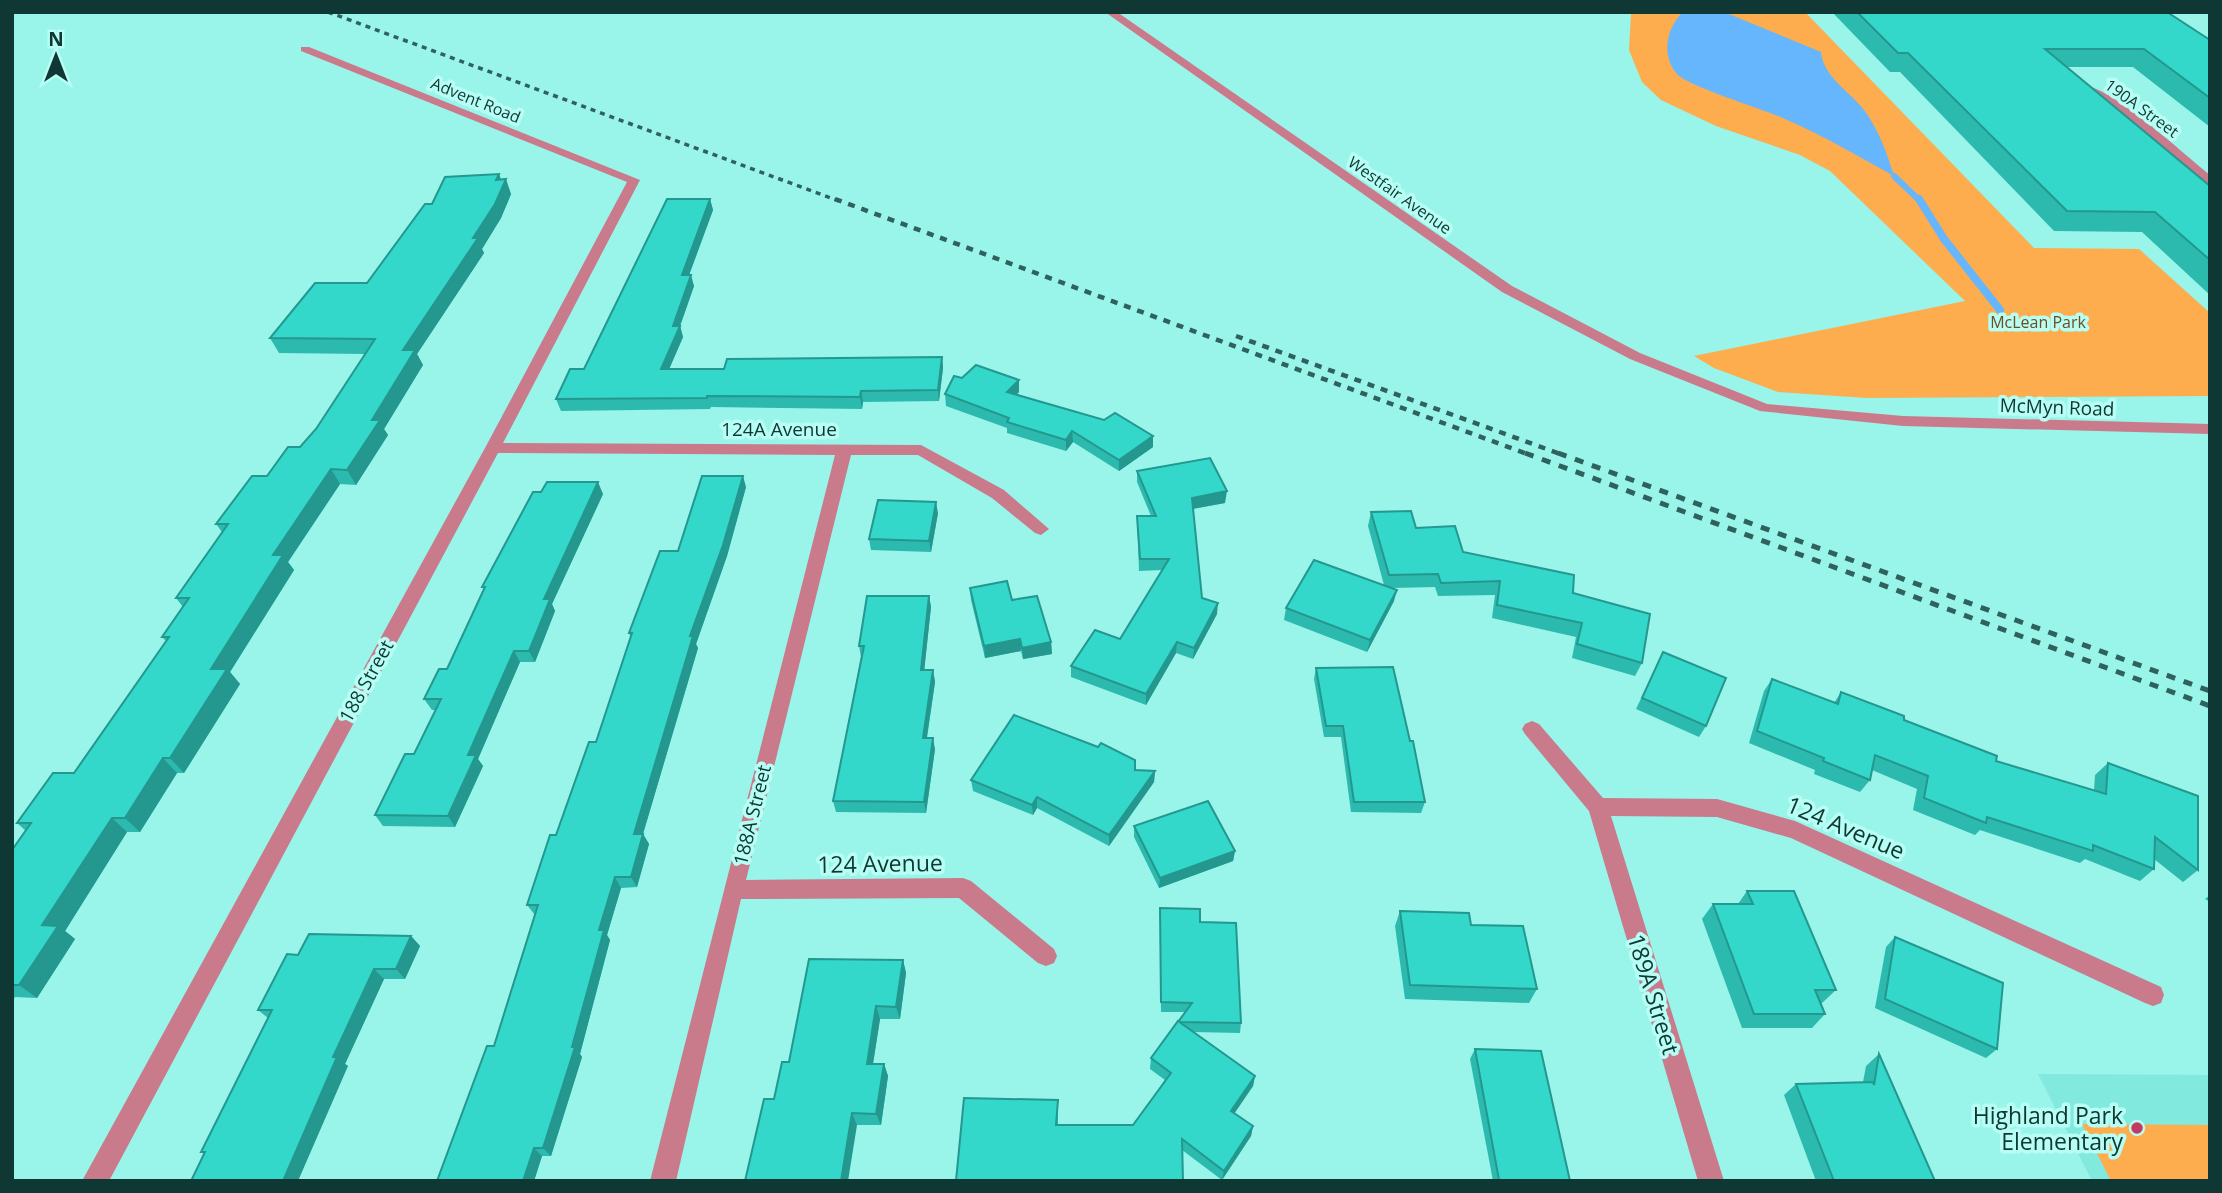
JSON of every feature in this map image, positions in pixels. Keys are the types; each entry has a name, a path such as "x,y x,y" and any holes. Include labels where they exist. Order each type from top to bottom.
{"street":[{"name":"Westfair Avenue","path":"1110,12 1507,289 1635,356 1765,408 1903,421"},
{"name":"Advent Road","path":"305,49 634,180"},
{"name":"190A Street","path":"2088,88 2115,103 2210,181"},
{"name":"188 Street","path":"95,1181 493,448 634,180"},
{"name":"McMyn Road","path":"1903,421 2210,429"},
{"name":"124A Avenue","path":"493,448 921,450 998,494 1041,529"},
{"name":"188A Street","path":"663,1181 844,450"},
{"path":"1532,729 1598,807"},
{"name":"124 Avenue","path":"1598,807 1717,808 1795,830 2153,995"},
{"name":"189A Street","path":"1598,807 1711,1181"},
{"name":"124 Avenue","path":"733,890 963,888 1046,956"}],"shaded area":[{"name":"Highland Park Elementary","path":"2038,1074 2210,1075 2210,1181 2092,1181"}],"green space":[{"name":"McLean Park","path":"1805,12 2034,248 2139,249 2210,313 2210,396 1867,398 1778,392 1714,368 1694,356 1965,301 1830,171 1800,155 1716,126 1661,100 1642,82 1629,50 1631,14"},
{"path":"2082,1124 2210,1125 2210,1181 2111,1181"}],"water":[{"path":"1683,12 1724,12 1821,52 1827,70 1872,121 1894,176 1799,125 1696,85 1677,74 1667,51 1669,34"}],"building":[{"path":"1857,12 2167,12 2210,40 2210,98 2144,49 2045,49 2210,186 2210,260 2155,212 2067,211 1908,53 1898,53"},
{"path":"499,174 496,180 506,179 495,204 473,238 478,238 403,350 415,350 372,420 380,420 347,470 331,469 273,555 283,555 211,669 227,669 170,758 163,758 125,818 112,818 42,925 58,926 19,985 12,985 12,850 31,823 17,823 53,773 74,773 169,637 162,637 189,598 176,598 228,524 216,524 252,476 267,476 288,447 300,447 316,429 375,339 270,338 315,283 367,283 425,204 432,204 445,177"},
{"path":"667,199 710,199 682,275 691,275 673,326 680,326 661,369 724,369 727,359 942,357 938,390 861,391 860,397 556,399 570,369 584,369"},
{"path":"976,365 1019,380 1007,392 1104,420 1115,413 1153,436 1119,460 1072,431 1066,440 1007,422 1009,418 945,394 954,376 962,378"},
{"path":"1210,458 1227,491 1192,498 1202,598 1218,603 1194,648 1177,642 1146,694 1071,666 1095,630 1120,639 1169,559 1140,559 1137,516 1156,516 1137,471"},
{"path":"702,476 743,476 723,545 690,636 693,636 634,834 643,834 631,877 615,877 599,930 604,930 572,1047 575,1047 543,1148 534,1148 523,1181 437,1181 487,1046 494,1046 538,905 527,905 550,835 556,835 589,742 596,742 632,633 629,633 660,551 678,551"},
{"path":"547,482 598,482 544,599 550,599 529,651 514,651 468,755 476,755 448,816 375,815 405,754 414,754 441,699 424,699 439,669 447,669 485,587 482,587 533,492 541,492"},
{"path":"878,500 936,502 929,541 869,539"},
{"path":"1411,511 1416,528 1455,526 1463,552 1574,575 1573,593 1650,614 1642,663 1577,644 1582,623 1497,605 1500,581 1441,583 1438,574 1389,575 1371,512"},
{"path":"1314,560 1397,590 1370,640 1286,608"},
{"path":"1007,581 1012,600 1037,596 1051,642 1022,648 1020,639 984,646 970,588"},
{"path":"867,596 929,596 921,670 933,670 923,738 933,738 924,802 833,801 864,646 859,646"},
{"path":"1663,652 1726,678 1706,726 1642,698"},
{"path":"1393,667 1410,741 1413,741 1425,802 1354,802 1343,726 1326,726 1316,668"},
{"path":"1772,679 1838,704 1841,692 1997,756 1996,761 2106,794 2108,763 2198,796 2198,870 2155,837 2154,869 2093,845 2093,851 1987,817 1986,823 1924,798 1928,776 1875,755 1870,780 1823,761 1824,758 1757,731"},
{"path":"1014,715 1098,747 1101,743 1135,760 1135,770 1155,771 1109,835 1037,797 1032,805 971,780"},
{"path":"1208,801 1235,851 1160,878 1134,826"},
{"path":"1747,891 1794,891 1836,990 1815,990 1825,1014 1754,1014 1713,904 1753,904"},
{"path":"1160,908 1200,909 1200,922 1236,923 1241,1023 1178,1022 1192,1003 1161,1002"},
{"path":"1400,911 1469,913 1471,925 1523,926 1537,989 1410,985"},
{"path":"309,934 411,936 396,969 374,969 333,1057 337,1057 283,1181 191,1181 205,1152 201,1152 272,1010 258,1010 287,954 298,955"},
{"path":"1895,937 2003,983 1997,1049 1885,999"},
{"path":"809,959 903,960 896,1007 876,1006 867,1064 884,1064 876,1114 852,1113 841,1181 745,1181 764,1099 774,1099 782,1062 789,1062"},
{"path":"1178,1021 1255,1076 1231,1111 1253,1126 1224,1171 1182,1139 1183,1181 956,1181 964,1098 1058,1100 1056,1125 1133,1125 1171,1073 1151,1058"},
{"path":"1475,1049 1541,1051 1570,1181 1499,1180"},
{"path":"1879,1054 1935,1181 1834,1181 1796,1084 1873,1082 1874,1085"}],"waterway":[{"path":"1894,176 1920,201"},
{"path":"1919,199 1944,239 2000,310"}],"railway":[{"path":"328,12 839,201"},
{"path":"835,199 1530,455"},
{"path":"1236,336 1563,455"},
{"path":"1525,453 2210,706"},
{"path":"1558,453 2210,691"}],"place":[{"name":"Highland Park Elementary","path":"2137,1128"}]}
